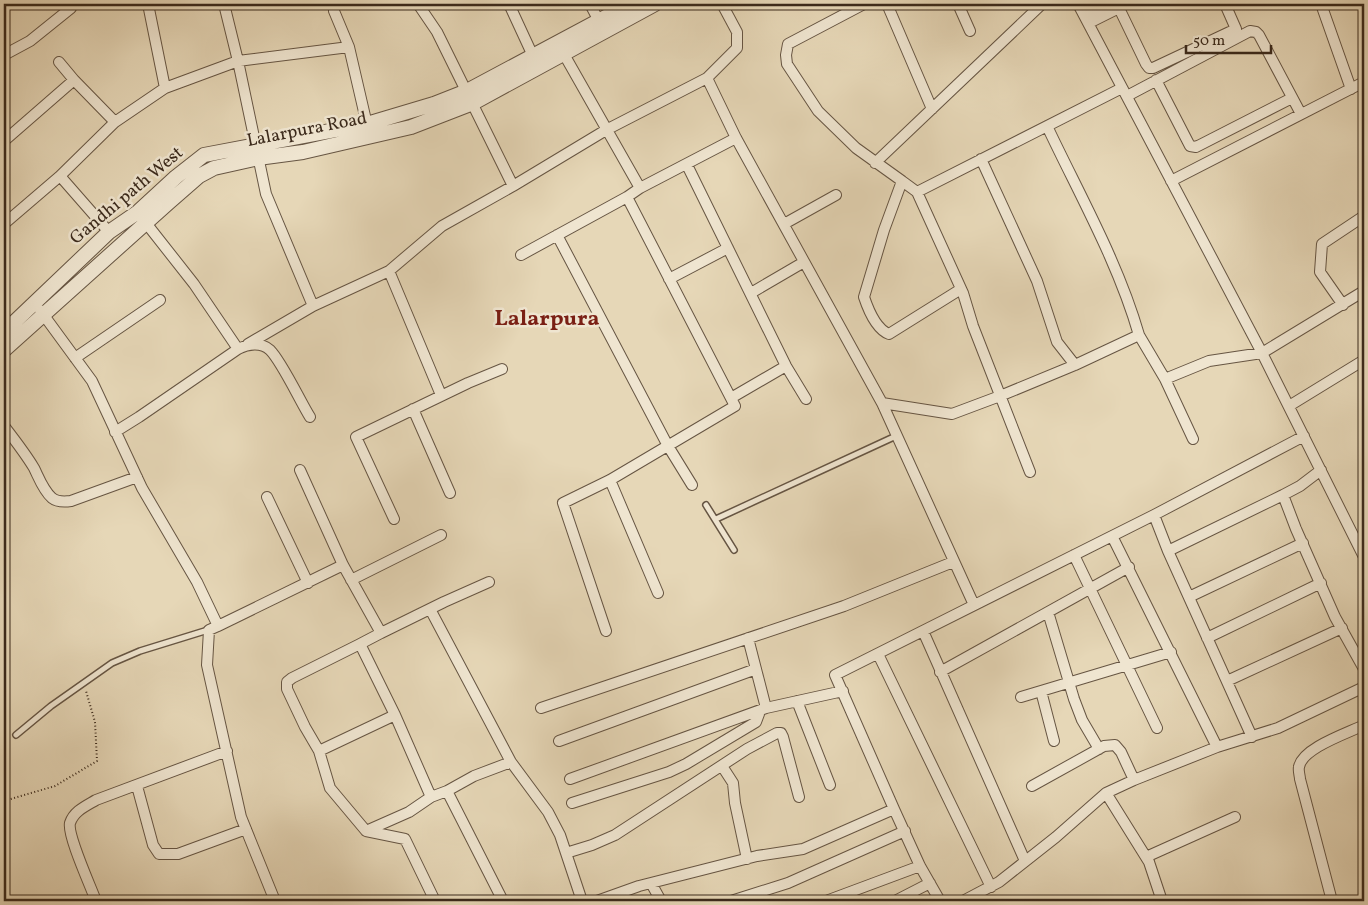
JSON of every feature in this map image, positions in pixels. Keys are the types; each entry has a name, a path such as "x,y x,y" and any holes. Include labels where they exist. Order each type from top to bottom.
{"street":[{"path":"148,4 165,88"},
{"path":"224,4 266,194 313,306"},
{"path":"418,4 437,32 513,186"},
{"path":"509,4 533,56"},
{"path":"590,4 602,26 656,4"},
{"name":"Gandhi path West","path":"4,332 39,309 109,232 138,212 176,177 204,155 257,151 368,131 434,104 470,97 533,56 561,48 602,26 630,4"},
{"path":"116,432 243,347 313,306 389,271 442,226 606,130 707,78 737,48 737,32 722,4"},
{"path":"864,4 788,44 786,54 788,64 818,111 856,148 917,192 961,289 973,326 1030,472"},
{"path":"887,4 932,109"},
{"path":"958,4 970,31"},
{"path":"875,163 1042,4"},
{"path":"1078,4 1262,353 1364,557"},
{"path":"1087,19 1107,4"},
{"path":"1087,19 1118,6 1146,64 1149,68 1153,68 1236,29 1225,4"},
{"path":"1321,4 1351,89"},
{"path":"4,55 30,41 71,8"},
{"path":"334,11 349,46 368,131"},
{"path":"917,192 1047,126 1156,80 1250,32 1256,32 1260,35 1301,114"},
{"path":"4,224 60,176 115,122 165,88 238,61 349,46"},
{"path":"470,97 561,48 640,188"},
{"path":"59,62 115,122"},
{"path":"707,78 736,138 882,403 974,605"},
{"path":"4,141 74,80"},
{"path":"1156,80 1190,146 1193,147 1292,98"},
{"path":"1171,181 1364,82"},
{"path":"1047,126 1109,255 1139,335 1165,379 1193,439"},
{"path":"521,255 627,198 640,188 736,138"},
{"name":"Lalarpura Road","path":"4,350 39,309 146,223 198,176 257,151"},
{"path":"981,159 1037,281 1057,342 1075,365"},
{"path":"687,165 786,366 806,400"},
{"path":"60,176 109,232"},
{"path":"902,181 884,230 864,297 873,316 883,332 889,334 961,289"},
{"path":"784,224 836,195"},
{"path":"606,631 563,503 610,480 736,406 627,198"},
{"path":"1343,305 1320,272 1322,244 1364,216"},
{"path":"146,223 243,347"},
{"path":"557,235 668,446 692,485"},
{"path":"669,279 728,248"},
{"path":"751,293 804,262"},
{"path":"389,271 441,395"},
{"path":"1165,379 1209,361 1262,353 1364,291"},
{"path":"75,358 160,300"},
{"path":"39,309 92,381 137,477 197,582 214,628 207,665 242,817 275,901"},
{"path":"882,403 952,414 1075,365 1139,335"},
{"path":"243,347 257,345 269,349 310,417"},
{"path":"1288,406 1364,360"},
{"path":"731,398 786,366"},
{"path":"394,518 356,437 441,395 502,369"},
{"path":"413,409 450,493"},
{"path":"4,426 18,443 34,467 43,486 53,499 62,502 71,501 137,477"},
{"path":"940,901 920,866 835,675 1154,515 1304,436"},
{"path":"300,470 343,565 381,633"},
{"path":"1168,551 1300,486 1320,470"},
{"path":"610,480 658,593"},
{"path":"1283,495 1335,617 1364,669"},
{"path":"267,498 308,583"},
{"path":"1154,515 1168,551 1252,737"},
{"path":"351,580 441,535"},
{"path":"1112,536 1129,566 1217,747"},
{"path":"1189,597 1303,542"},
{"path":"1074,555 1157,728"},
{"path":"541,708 844,606 953,562"},
{"path":"214,628 343,565"},
{"path":"940,672 1129,566"},
{"path":"435,901 405,839 366,831 330,788 319,751 287,689 288,682 292,678 381,633 489,582"},
{"path":"1207,638 1321,583"},
{"path":"430,609 511,762 548,812 560,836 582,901"},
{"path":"1048,612 1082,720 1099,749"},
{"path":"1227,681 1342,628"},
{"path":"923,631 1025,861"},
{"path":"572,803 669,772 686,764 756,722 762,710 756,669 748,638"},
{"path":"360,644 395,715 431,797"},
{"path":"1020,697 1170,652"},
{"path":"878,654 991,887"},
{"path":"559,741 756,669"},
{"path":"962,901 991,887 1056,837 1106,793 1217,747 1278,728 1364,687"},
{"path":"570,779 762,710 843,691"},
{"path":"1041,691 1054,741"},
{"path":"797,701 830,785"},
{"path":"319,751 395,715"},
{"path":"1332,901 1300,779 1299,767 1304,758 1314,749 1364,725"},
{"path":"566,853 615,835 772,735 781,733 799,797"},
{"path":"1032,786 1104,746 1115,745 1121,752 1134,780"},
{"path":"96,901 72,836 70,824 78,810 96,800 227,751"},
{"path":"366,831 409,812 431,797 447,791 474,776 511,762"},
{"path":"722,766 733,783 735,803 747,859"},
{"path":"136,786 153,845 160,854 178,854 246,829"},
{"path":"447,791 503,901"},
{"path":"1106,793 1146,857 1162,901"},
{"path":"597,901 652,883 747,859 802,849 894,809"},
{"path":"1146,857 1235,816"},
{"path":"731,901 788,883 905,830"},
{"path":"826,901 920,866"},
{"path":"895,901 930,882"},
{"path":"652,883 660,901"}],"lane":[{"path":"716,519 896,436"},
{"path":"706,505 734,550"},
{"path":"16,735 51,706 112,663 140,651 214,628"}],"path":[{"path":"4,802 55,786 97,761 95,722 84,684"}],"district":[{"name":"Lalarpura","path":"547,319"}]}
